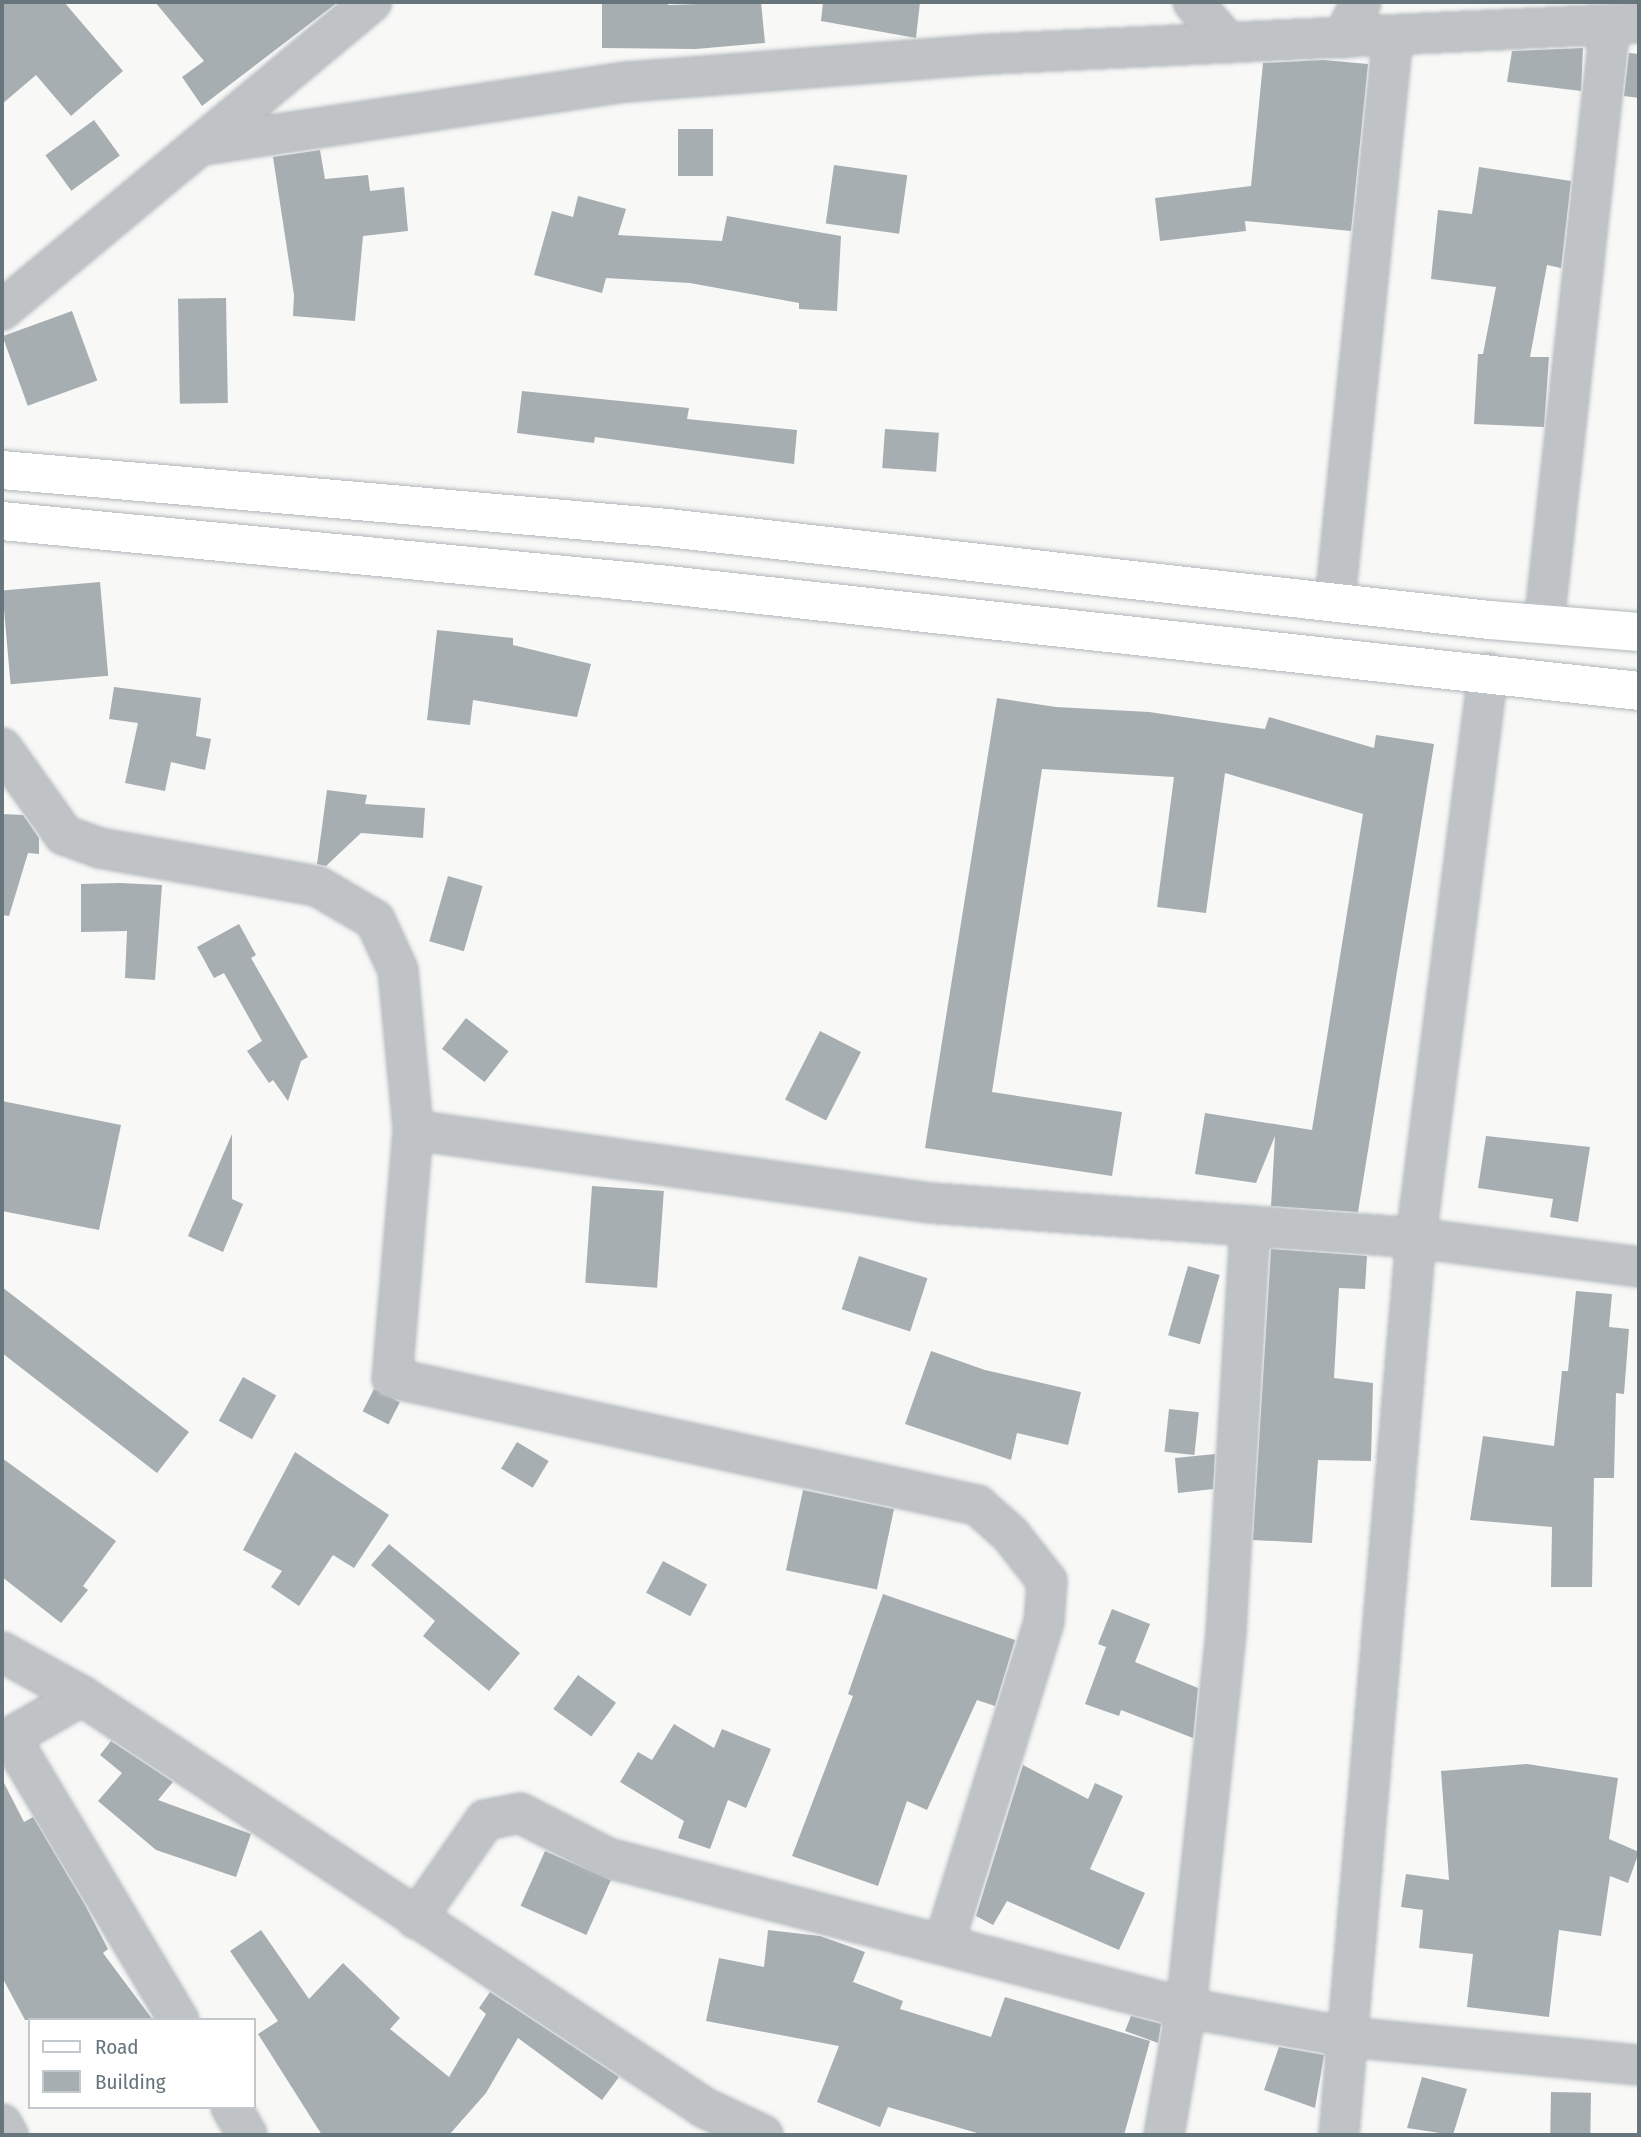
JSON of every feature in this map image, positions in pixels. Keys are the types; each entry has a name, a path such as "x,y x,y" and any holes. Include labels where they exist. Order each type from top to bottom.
{"main road":[{"path":"2,470 668,528 1544,624 1639,632"},
{"path":"2,521 673,586 1639,691"}],"street":[{"path":"2,310 204,145 372,2"},
{"path":"1193,2 1228,43"},
{"path":"1343,38 1361,2"},
{"path":"204,145 626,82 990,54 1624,24 1544,624"},
{"path":"1335,601 1393,36"},
{"path":"1339,2135 1416,1238 1488,673"},
{"path":"2,748 64,835 99,848 317,886 375,920 398,970 413,1130 392,1378 977,1505 1010,1534 1047,1581 1044,1622 944,1944"},
{"path":"413,1130 930,1203 1416,1238 1639,1267"},
{"path":"1164,2135 1186,2008 1226,1633 1250,1226"},
{"path":"2,1652 82,1696 705,2108 763,2135"},
{"path":"82,1696 6,1739 177,2018"},
{"path":"416,1919 485,1820 520,1813 608,1858 1186,2008 1348,2037 1639,2065"},
{"path":"232,2109 247,2135"},
{"path":"2,2124 8,2135"}],"building":[{"path":"2,2 64,2 123,71 71,116 36,75 2,104"},
{"path":"155,2 338,2 202,106 182,77 204,61"},
{"path":"602,2 668,2 668,5 761,2 765,43 696,49 602,48"},
{"path":"823,2 920,2 916,38 821,21"},
{"path":"1583,48 1581,91 1507,82 1512,51"},
{"path":"1629,53 1639,54 1639,98 1624,96"},
{"path":"1323,60 1368,64 1351,231 1245,221 1246,231 1160,241 1155,198 1251,186 1263,63"},
{"path":"94,120 120,156 71,191 45,155"},
{"path":"678,129 713,129 713,176 678,176"},
{"path":"320,150 325,179 368,175 370,191 404,187 408,231 363,236 355,321 293,316 294,295 273,157"},
{"path":"834,165 907,175 899,234 826,223"},
{"path":"1479,167 1571,181 1561,268 1547,265 1530,357 1549,357 1544,427 1474,424 1478,354 1483,354 1496,287 1431,279 1438,210 1472,214"},
{"path":"578,196 626,209 618,235 722,241 727,216 841,236 837,311 799,309 799,303 690,283 606,278 602,293 534,275 552,211 573,217"},
{"path":"226,298 228,403 180,404 178,299"},
{"path":"72,311 97,381 28,406 2,336"},
{"path":"522,391 689,408 687,419 797,430 794,464 595,437 594,443 517,433"},
{"path":"885,429 939,433 936,472 882,468"},
{"path":"100,582 108,676 11,684 2,591"},
{"path":"437,630 513,638 513,645 591,664 577,717 473,700 470,725 427,720"},
{"path":"114,687 201,698 196,736 211,739 205,770 171,762 165,791 125,783 138,723 109,719"},
{"path":"997,698 1056,707 1149,712 1265,729 1269,717 1374,748 1376,735 1434,744 1358,1212 1271,1206 1275,1136 1256,1183 1195,1174 1205,1113 1312,1130 1363,814 1225,773 1206,913 1157,907 1174,777 1042,769 992,1092 1122,1112 1112,1176 925,1148"},
{"path":"327,790 367,795 365,804 425,808 423,838 361,833 326,866 317,864"},
{"path":"2,814 23,815 39,838 39,854 28,853 9,916 2,915"},
{"path":"448,876 483,886 464,951 429,941"},
{"path":"81,884 162,885 155,980 125,978 127,931 81,932"},
{"path":"239,924 256,955 251,958 308,1057 301,1061 288,1101 273,1080 269,1083 247,1051 262,1041 224,973 214,978 197,947"},
{"path":"466,1018 509,1051 485,1082 442,1049"},
{"path":"820,1031 861,1052 826,1120 785,1100"},
{"path":"2,1101 121,1125 99,1230 2,1211"},
{"path":"232,1134 232,1199 243,1204 223,1252 188,1236"},
{"path":"1486,1136 1590,1147 1578,1222 1550,1217 1553,1199 1478,1188"},
{"path":"592,1186 664,1191 657,1288 585,1283"},
{"path":"1271,1249 1367,1256 1365,1289 1339,1288 1334,1378 1373,1383 1371,1461 1318,1460 1312,1543 1253,1540"},
{"path":"859,1256 927,1278 910,1332 842,1309"},
{"path":"1188,1266 1220,1275 1200,1344 1168,1335"},
{"path":"2,1287 189,1432 157,1473 2,1353"},
{"path":"1576,1291 1612,1294 1609,1327 1629,1329 1624,1394 1616,1393 1614,1478 1594,1478 1592,1587 1551,1587 1552,1527 1470,1520 1483,1436 1554,1446 1562,1371 1568,1371"},
{"path":"931,1351 985,1370 1081,1392 1068,1445 1017,1433 1011,1460 905,1424"},
{"path":"243,1377 276,1395 252,1439 219,1421"},
{"path":"374,1389 400,1402 388,1424 363,1411"},
{"path":"1169,1409 1199,1412 1194,1455 1165,1452"},
{"path":"517,1442 549,1461 533,1488 501,1469"},
{"path":"295,1452 389,1515 354,1568 333,1555 299,1606 271,1587 282,1571 243,1550"},
{"path":"1215,1454 1213,1489 1178,1493 1175,1458"},
{"path":"2,1458 116,1541 83,1586 88,1590 61,1623 2,1577"},
{"path":"803,1490 894,1509 877,1590 786,1570"},
{"path":"389,1544 520,1653 489,1691 423,1636 435,1621 371,1565"},
{"path":"663,1561 707,1584 690,1616 646,1593"},
{"path":"883,1594 1015,1640 995,1706 977,1700 927,1810 907,1801 878,1886 792,1856 853,1696 848,1694"},
{"path":"1112,1609 1150,1624 1135,1662 1198,1688 1193,1738 1121,1710 1119,1716 1085,1704 1106,1647 1098,1644"},
{"path":"578,1675 616,1703 591,1737 553,1709"},
{"path":"674,1724 714,1748 722,1729 771,1749 746,1808 728,1800 710,1849 678,1838 684,1821 620,1782 638,1752 652,1760"},
{"path":"111,1741 173,1782 158,1800 251,1834 236,1877 156,1850 98,1801 122,1773 100,1755"},
{"path":"1527,1764 1618,1778 1609,1839 1639,1852 1628,1883 1610,1876 1601,1936 1559,1930 1549,2017 1467,2007 1473,1954 1419,1948 1423,1910 1401,1907 1406,1874 1449,1880 1441,1771"},
{"path":"1023,1765 1088,1799 1095,1783 1123,1796 1090,1869 1145,1893 1119,1950 1007,1901 993,1925 976,1916"},
{"path":"2,1779 24,1822 33,1817 85,1905 108,1949 103,1953 152,2018 25,2020 2,1977"},
{"path":"545,1851 611,1880 586,1935 521,1906"},
{"path":"261,1930 309,1999 343,1963 400,2018 390,2029 449,2077 486,2014 479,2008 490,1992 619,2077 602,2100 518,2038 486,2093 449,2135 322,2135 258,2034 278,2021 230,1951"},
{"path":"768,1930 820,1936 865,1952 853,1982 903,2001 900,2009 991,2037 1005,1997 1150,2041 1124,2135 984,2135 888,2107 880,2127 817,2102 839,2046 706,2021 719,1958 764,1967"},
{"path":"1131,2016 1161,2024 1158,2043 1125,2031"},
{"path":"1279,2047 1324,2055 1315,2108 1264,2090"},
{"path":"1422,2077 1467,2089 1453,2135 1407,2128"},
{"path":"1551,2092 1591,2093 1590,2135 1550,2135"}]}
